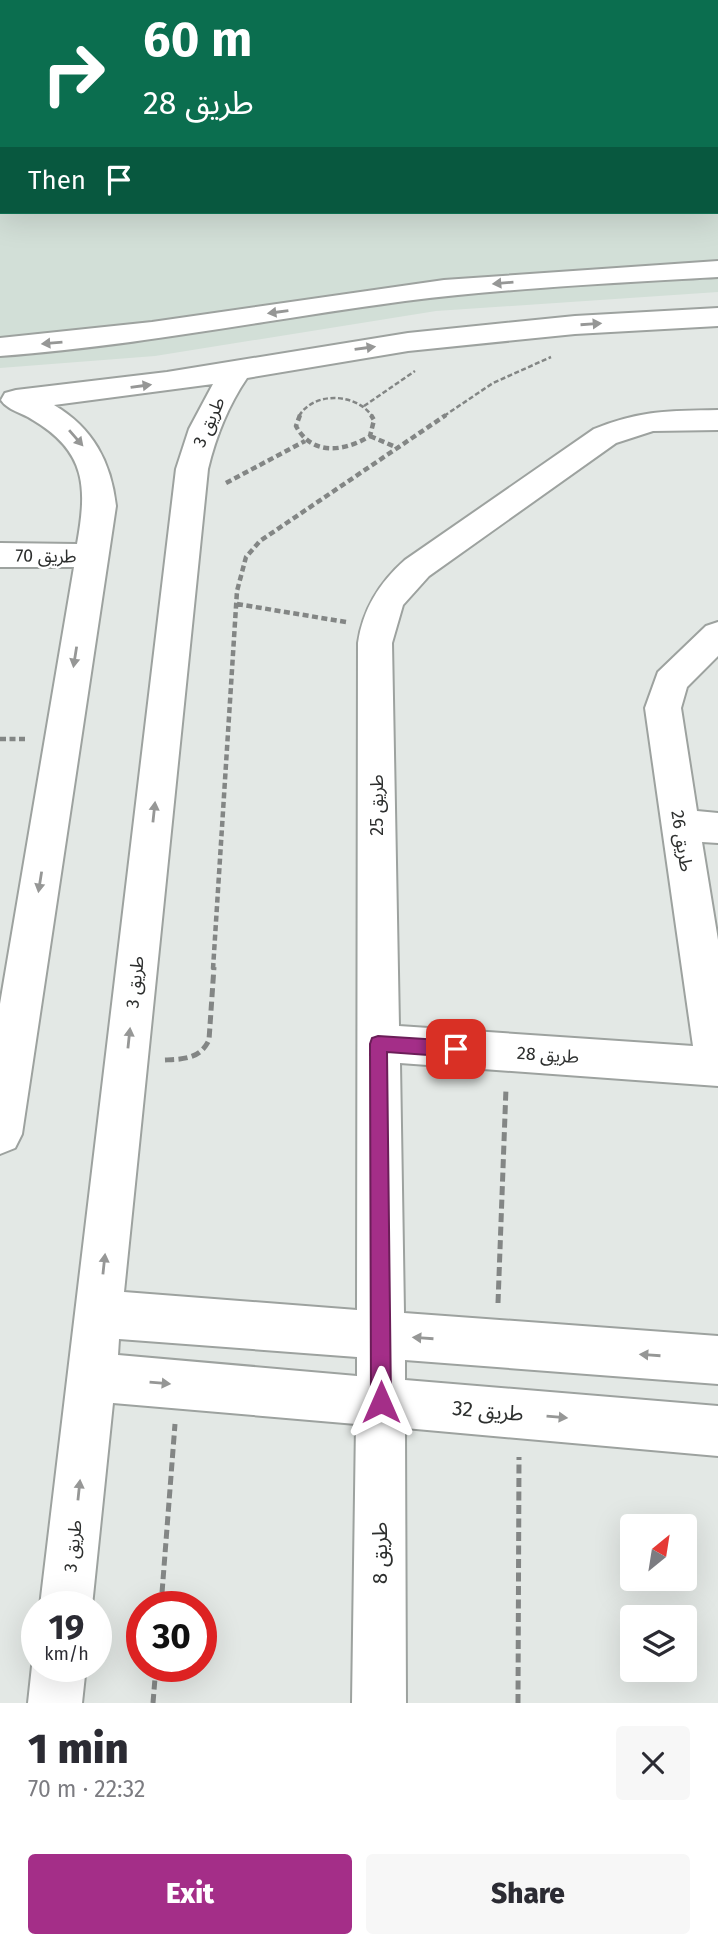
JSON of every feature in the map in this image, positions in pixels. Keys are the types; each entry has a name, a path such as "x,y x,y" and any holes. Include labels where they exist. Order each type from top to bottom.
{"street":[{"path":"0,347 128,334 406,293 490,284 718,270"},
{"path":"646,273 658,319"},
{"path":"10,400 131,387 420,340 658,319 718,317"},
{"name":"طريق 3","path":"68,1591 192,469 204,426 238,369"},
{"path":"0,1134 100,506 99,483 92,462 81,443 64,425 44,411 10,400"},
{"name":"طريق 25","path":"381,1402 377,627 386,601 408,575 592,443 633,425 653,421 718,421"},
{"name":"طريق 70","path":"0,555 91,556"},
{"name":"طريق 26","path":"717,1067 664,722 665,694 679,670 718,635"},
{"path":"680,825 718,828"},
{"name":"طريق 28","path":"378,1044 717,1067"},
{"path":"98,1314 718,1360"},
{"name":"طريق 32","path":"92,1377 718,1431"},
{"name":"طريق 8","path":"379,1703 381,1402"},
{"path":"55,1703 58,1682"}],"path":[{"path":"331,398 354,401 371,413 374,421 370,436 361,443 327,449 305,441 296,426 301,411 319,400 331,398"},
{"path":"370,436 398,448"},
{"path":"188,502 305,441"},
{"path":"237,604 377,627"},
{"path":"496,1343 507,1052"},
{"path":"162,1591 178,1385"},
{"path":"518,1703 519,1414"},
{"path":"153,1703 155,1682"}],"shaded area":[{"path":"0,214 718,214 718,292 436,311 155,356 0,368"}],"route":[{"path":"381,1402 378,1044 456,1049"}]}
